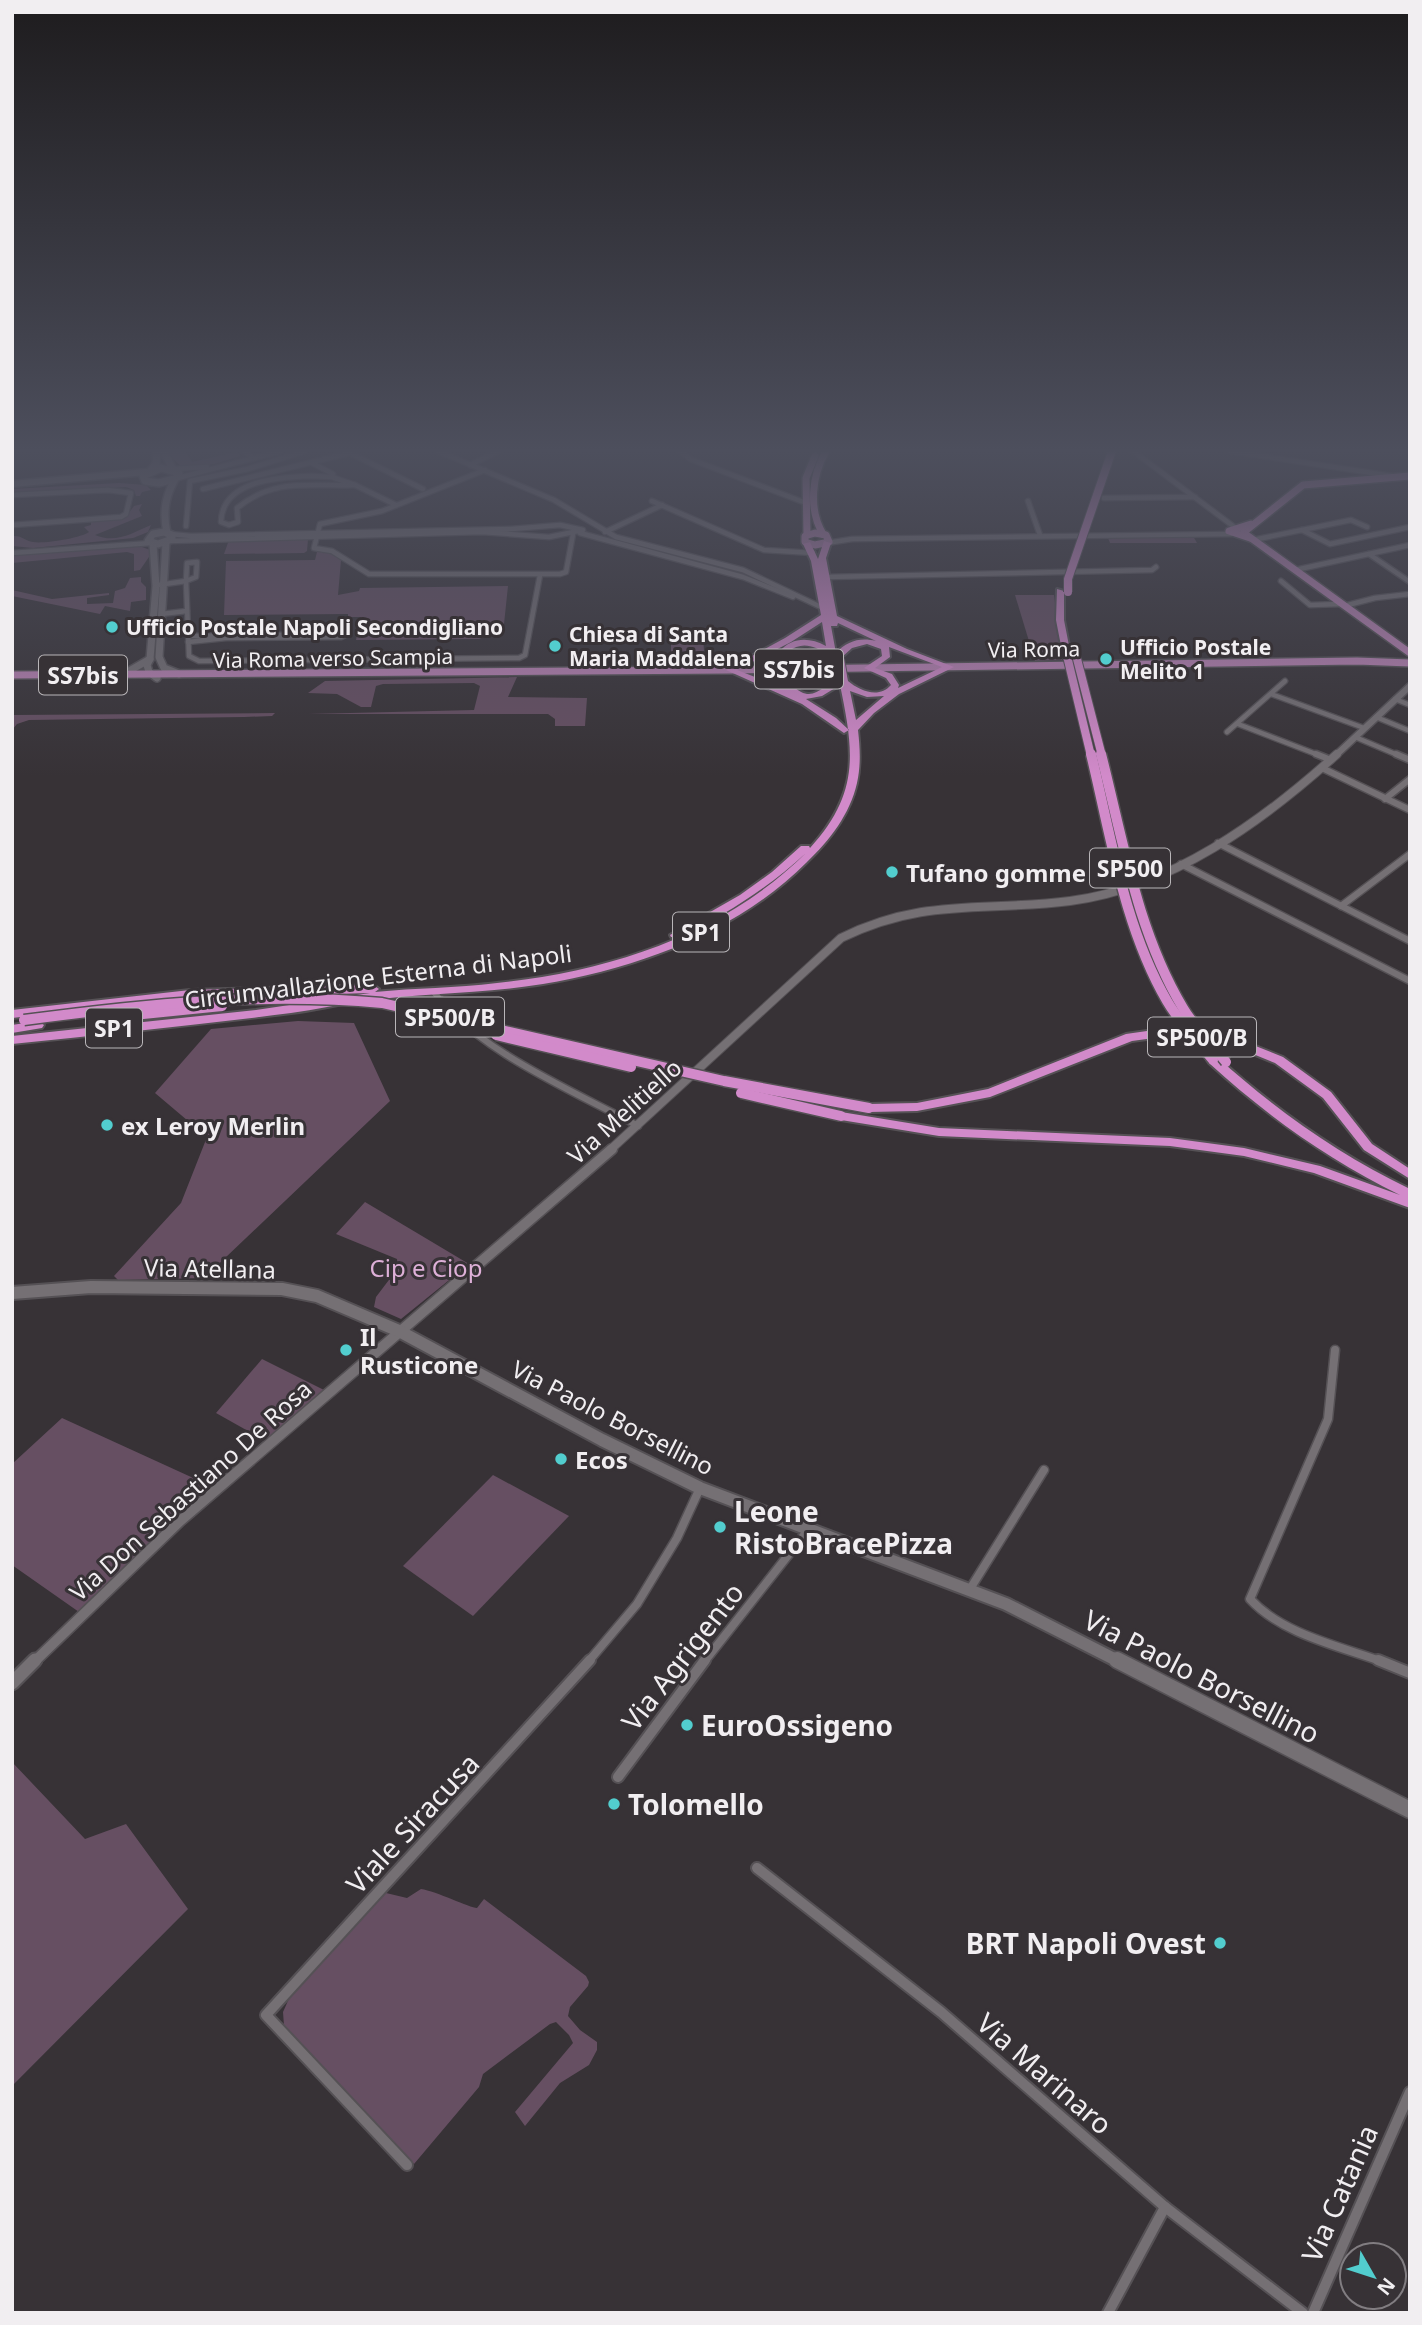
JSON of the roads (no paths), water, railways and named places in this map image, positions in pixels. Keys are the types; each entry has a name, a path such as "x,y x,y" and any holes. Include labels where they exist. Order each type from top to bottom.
{"highway":[{"name":"Circumvallazione Esterna di Napoli","path":"12,1040 290,1010 383,994 434,992 541,981 611,965 684,940 747,908 795,869 835,821 854,778 840,679 814,560"},
{"name":"Circumvallazione Esterna di Napoli","path":"822,560 825,610"},
{"name":"SP500","path":"1067,560 1061,578 1072,655 1142,916 1158,961 1184,1010 1219,1061 1254,1098 1299,1133 1349,1163 1410,1194"},
{"name":"SP500","path":"1064,592 1076,560"},
{"path":"730,670 809,628 825,610 904,652 950,667"},
{"path":"808,669 788,660 783,652 787,647 799,642 815,643 836,657 851,644 859,642 875,643 885,648 888,652 886,657 868,668"},
{"path":"730,670 815,708 849,730 872,710 921,679 950,667"},
{"path":"808,669 788,682 787,685 794,692 806,696 822,695 840,679 865,695 879,695 891,691 895,685 889,676 868,668"},
{"name":"Circumvallazione Esterna di Napoli","path":"12,1014 190,994 389,988 491,981 541,974 619,955 711,919 750,895 804,849 841,794 847,776 849,730"},
{"name":"SP500/B","path":"18,1021 149,1003 254,995 306,996 385,1004 537,1035 738,1084 869,1108 917,1107 990,1093 1130,1037 1161,1033 1228,1039 1279,1060 1327,1095 1368,1147 1410,1175"},
{"name":"SP500/B","path":"12,1029 251,1003 335,1005 390,1012 891,1126 939,1132 1170,1142 1244,1152 1315,1169 1410,1203"},
{"name":"SP500","path":"1219,1061 1304,1127 1353,1157 1410,1186"}],"main road":[{"path":"155,560 162,614 159,657 162,666 179,674"},
{"path":"162,666 152,677 147,670 163,560"},
{"path":"1281,560 1410,653"},
{"path":"124,674 150,659"},
{"name":"Via Roma","path":"868,668 1357,661 1410,663"},
{"name":"Via Roma verso Scampia","path":"12,677 868,668"},
{"name":"Via Roma verso Scampia","path":"12,677 653,671"},
{"name":"Via Atellana","path":"12,1293 91,1287 282,1289 342,1304 400,1331"},
{"name":"Via Paolo Borsellino","path":"400,1331 602,1440 700,1488 970,1589 1094,1647 1410,1810"}],"street":[{"path":"346,560 369,574 540,575 566,572 567,560"},
{"path":"684,560 743,577 797,599"},
{"path":"701,560 743,570 825,610"},
{"path":"1295,570 1344,560"},
{"path":"1377,560 1410,582"},
{"path":"1052,568 1156,568 825,575 1052,568"},
{"path":"159,584 188,581 189,656 205,662 522,657 525,655 540,575"},
{"path":"1281,581 1310,605 1343,605 1410,594"},
{"path":"809,600 825,610"},
{"path":"162,614 187,611"},
{"path":"347,634 341,637 188,639 347,634"},
{"path":"1227,732 1285,681"},
{"name":"Via Melitiello","path":"400,1331 638,1126 841,938 873,921 894,915 944,908 1099,897 1145,882 1218,844 1259,817 1322,768 1410,686"},
{"path":"1271,694 1364,728"},
{"path":"1395,699 1410,705"},
{"path":"1376,717 1410,731"},
{"path":"1238,724 1331,760"},
{"path":"1355,737 1410,761"},
{"path":"1322,768 1410,810"},
{"path":"1385,799 1410,779"},
{"path":"1218,844 1410,941"},
{"path":"1341,906 1410,853"},
{"path":"1181,864 1410,981"},
{"path":"434,992 439,1004 486,1041 638,1126"},
{"name":"Via Don Sebastiano De Rosa","path":"12,1683 180,1521 400,1331"},
{"path":"1335,1350 1328,1419 1250,1599 1258,1608 1317,1639 1410,1673"},
{"path":"970,1589 1044,1470"},
{"name":"Viale Siracusa","path":"407,2165 266,2015 579,1673 638,1604 677,1538 700,1488"},
{"name":"Via Agrigento","path":"618,1777 680,1692 808,1530"},
{"name":"Via Marinaro","path":"757,1868 940,2012 1166,2207 1303,2313"},
{"name":"Via Catania","path":"1313,2313 1410,2092"},
{"path":"1108,2313 1166,2207"}],"place":[{"name":"Ufficio Postale Napoli Secondigliano","path":"112,627"},
{"name":"Chiesa di Santa Maria Maddalena","path":"555,646"},
{"name":"Ufficio Postale Melito 1","path":"1106,659"},
{"name":"Tufano gomme","path":"892,872"},
{"name":"ex Leroy Merlin","path":"107,1125"},
{"name":"Il Rusticone","path":"346,1350"},
{"name":"Ecos","path":"561,1459"},
{"name":"Leone RistoBracePizza","path":"720,1527"},
{"name":"EuroOssigeno","path":"687,1725"},
{"name":"Tolomello","path":"614,1804"},
{"name":"BRT Napoli Ovest","path":"1220,1943"}],"park label":[{"name":"Cip e Ciop","path":"426,1267"}]}
